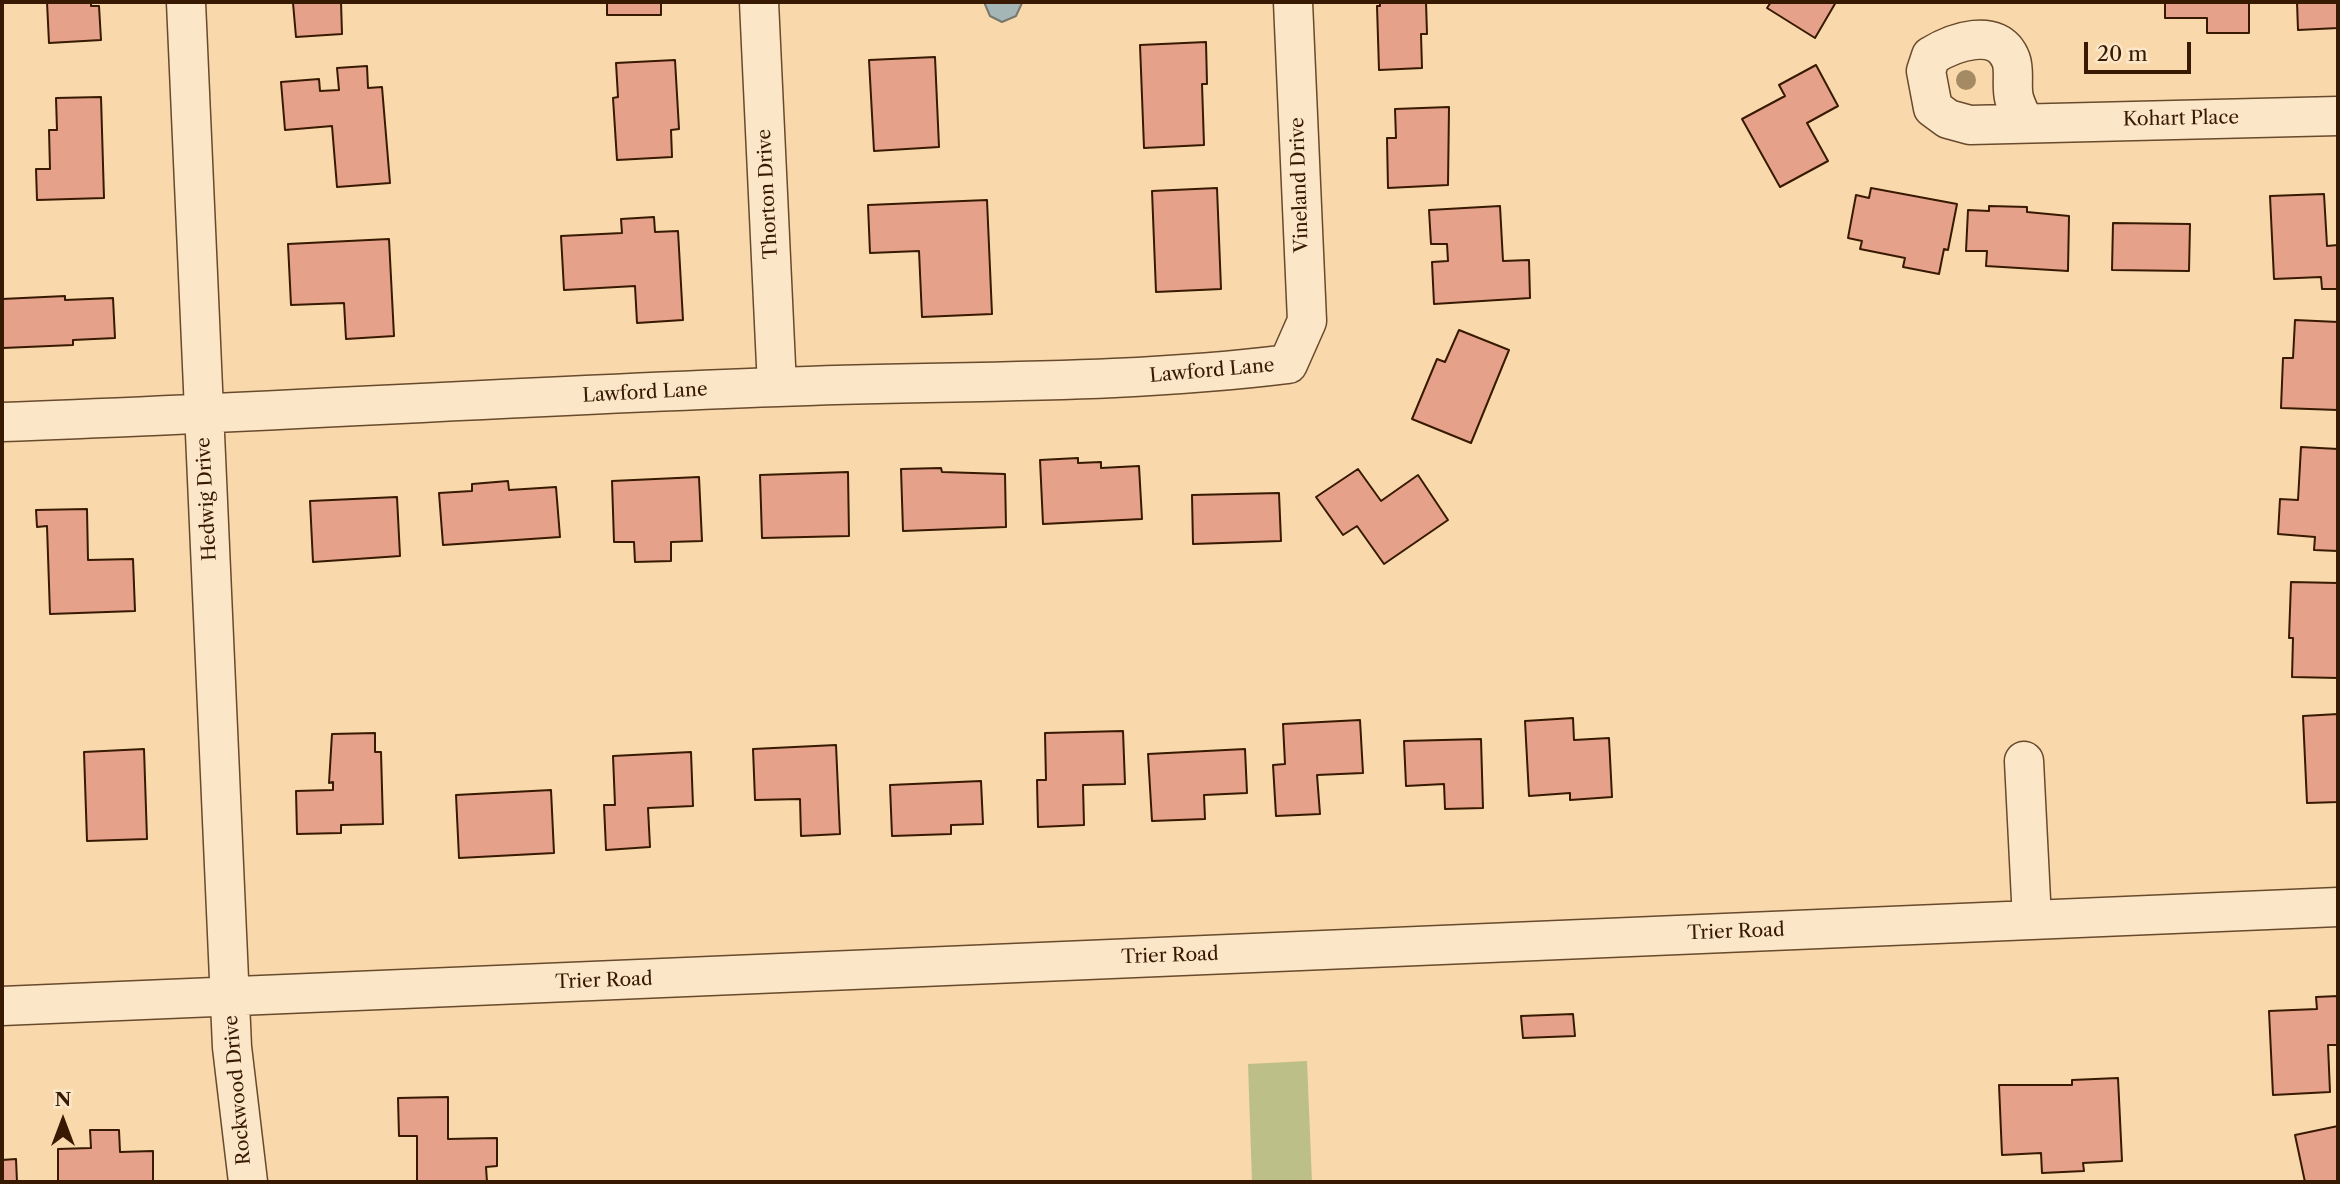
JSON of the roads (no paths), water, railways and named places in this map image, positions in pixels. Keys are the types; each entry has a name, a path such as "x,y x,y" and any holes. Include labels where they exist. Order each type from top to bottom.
{"street":[{"name":"Hedwig Drive","path":"186,2 230,997"},
{"name":"Thorton Drive","path":"759,2 777,387"},
{"name":"Vineland Drive","path":"1288,364 1307,321 1293,2"},
{"name":"Kohart Place","path":"2024,123 2338,116"},
{"name":"Lawford Lane","path":"2,422 777,387 1189,376 1288,364"},
{"path":"2024,761 2032,920"},
{"name":"Trier Road","path":"2,1006 2338,907"},
{"name":"Rockwood Drive","path":"230,997 232,1047 248,1182"}]}
